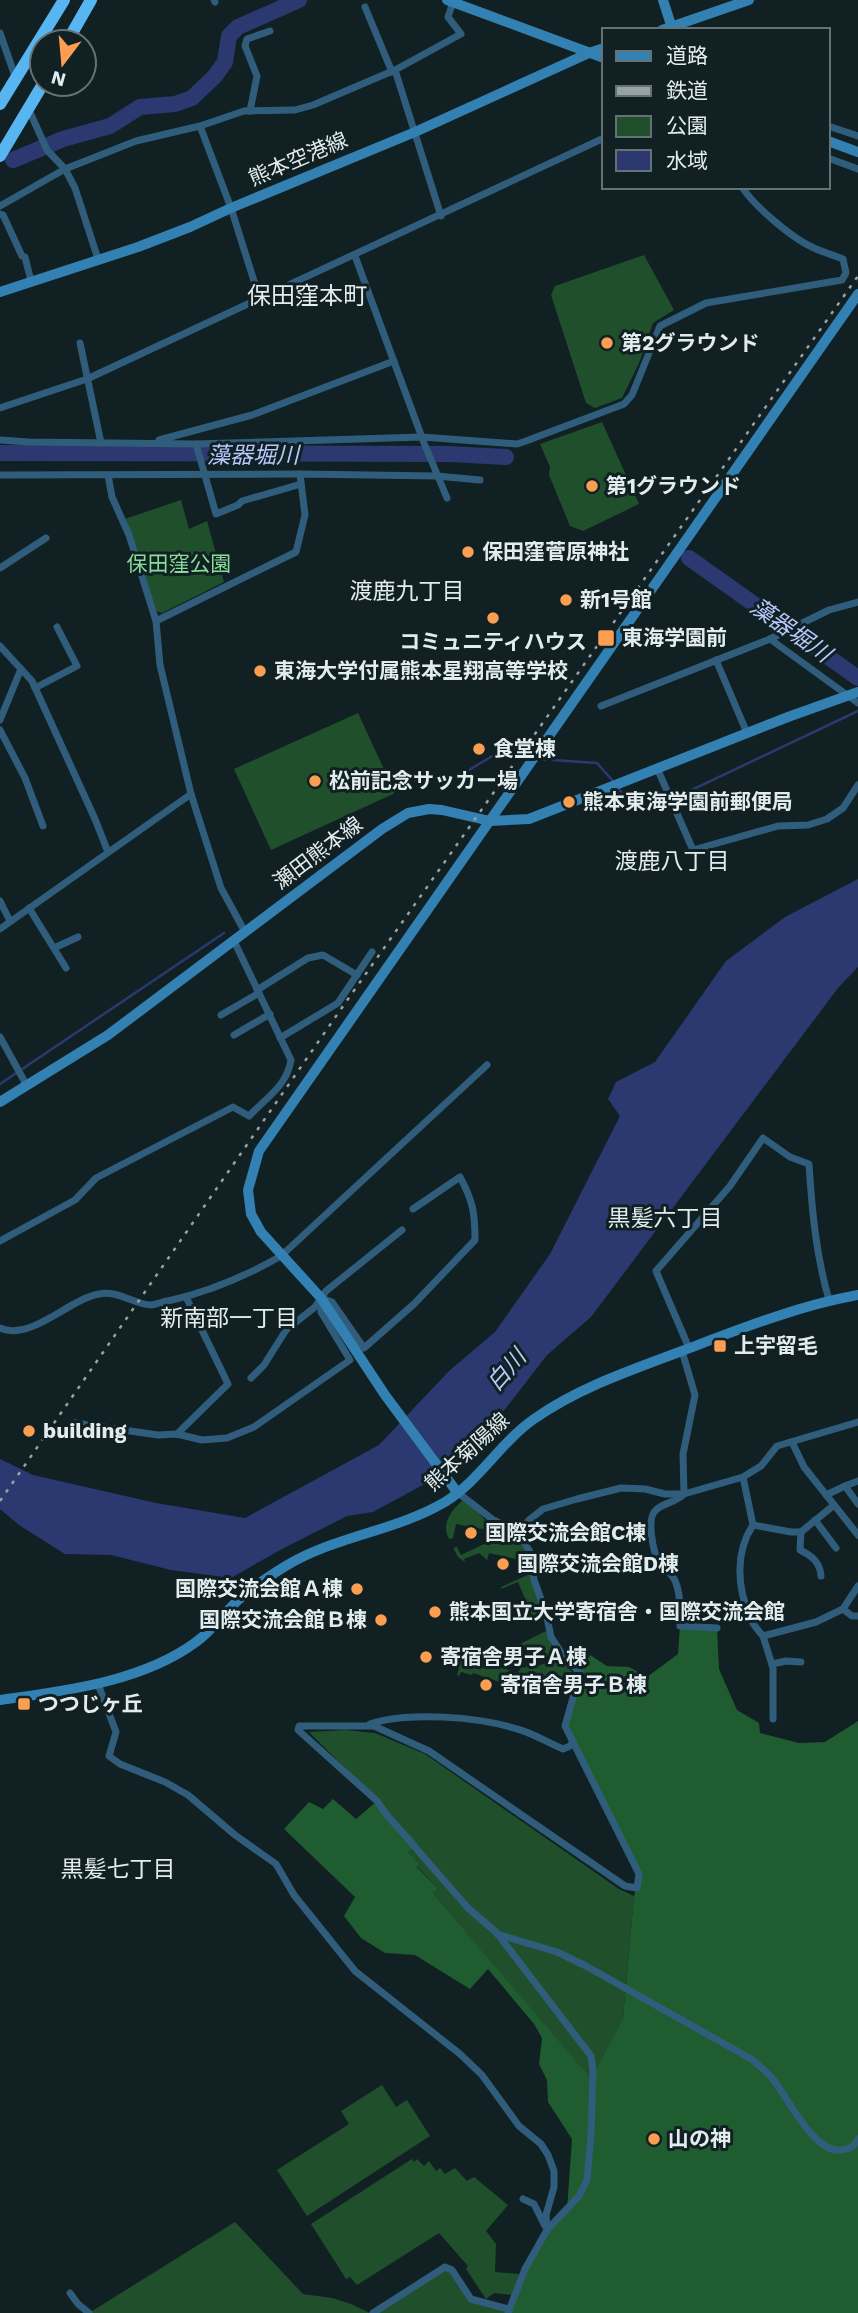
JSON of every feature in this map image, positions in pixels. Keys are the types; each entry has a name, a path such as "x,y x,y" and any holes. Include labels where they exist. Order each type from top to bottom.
{"highway":[{"path":"0,104 64,0"},
{"path":"75,28 91,0"},
{"path":"0,156 36,98"}],"main road":[{"path":"663,0 667,28 749,0"},
{"path":"450,1 602,57"},
{"name":"熊本空港線","path":"0,292 190,227 415,132 602,49"},
{"path":"830,142 858,152"},
{"path":"457,1492 385,1395 321,1298 261,1232 251,1214 248,1190 259,1151 858,294"},
{"name":"瀬田熊本線","path":"0,1102 108,1035 382,829 408,813 429,809 490,821 529,819 747,733 854,696"},
{"name":"熊本菊陽線","path":"0,1700 98,1684 176,1656 198,1641 251,1589 286,1566 329,1545 421,1515 448,1500 526,1425 553,1406 589,1388 685,1349 798,1308 858,1295"}],"street":[{"path":"0,206 65,169 136,141 244,111 295,110 394,71 461,34 447,18 450,1"},
{"path":"365,7 394,71 441,216"},
{"path":"250,111 257,76 245,46 247,39 270,31"},
{"path":"0,33 17,80"},
{"path":"29,110 47,150 65,169 75,188 98,259"},
{"path":"200,125 231,208 260,300"},
{"path":"830,127 858,136"},
{"path":"0,408 87,379 602,139"},
{"path":"830,159 858,169"},
{"path":"0,440 28,443 150,443 197,446 423,440 517,444 624,404 632,395 660,326 706,303 842,280 846,273 843,259 805,244 751,200 743,189"},
{"path":"0,214 25,257 31,281"},
{"path":"355,256 447,498"},
{"path":"80,343 101,443"},
{"path":"150,443 252,415 394,362"},
{"path":"197,446 216,514 242,501 301,484"},
{"path":"156,621 296,552 305,515 300,474"},
{"path":"0,475 300,474 438,476 480,480"},
{"path":"108,475 112,497 129,535 156,621 161,670 191,794 221,888 245,932"},
{"path":"0,568 46,538"},
{"path":"601,706 770,639 829,610 858,602"},
{"path":"35,688 77,666 57,627"},
{"path":"770,639 854,696"},
{"path":"0,646 35,688 108,852"},
{"path":"716,660 747,733"},
{"path":"0,720 21,669"},
{"path":"0,730 25,778 43,826"},
{"path":"657,768 693,850 778,826 808,825 827,819 843,808 858,785"},
{"path":"0,929 191,794"},
{"path":"0,901 10,922"},
{"path":"29,908 66,968"},
{"path":"54,948 78,937"},
{"path":"0,1241 75,1200 96,1178 233,1107 248,1116 281,1086 289,1072 291,1060 234,941"},
{"path":"280,1038 338,1003 372,952"},
{"path":"221,1015 308,958 323,956 357,975"},
{"path":"234,1035 270,1014"},
{"path":"0,1037 27,1086"},
{"path":"0,1328 4,1331 21,1331 99,1294 129,1297 137,1303 150,1305 186,1297 243,1276 281,1256 487,1065"},
{"path":"716,1628 680,1626 679,1592 674,1577 659,1562 653,1542 652,1515 657,1508 678,1500 684,1494 683,1454 695,1395 685,1349 656,1271 730,1186 763,1138 790,1157 809,1164 820,1268 829,1300"},
{"path":"321,1298 332,1302 364,1348 414,1304 475,1241 471,1198 460,1177 413,1209"},
{"path":"251,1378 264,1365 286,1330 315,1307 326,1292 402,1230"},
{"path":"177,1434 228,1384 186,1297"},
{"path":"75,1423 158,1435 177,1434 202,1440 227,1438 254,1427 350,1360 321,1312 321,1298"},
{"path":"519,1533 529,1520 543,1509 612,1490 645,1489 666,1494 684,1494 743,1477 761,1466 777,1446 858,1422"},
{"path":"792,1442 804,1466 858,1535"},
{"path":"743,1477 753,1525 747,1535 739,1566 750,1618 762,1636 772,1664 773,1719"},
{"path":"826,1495 858,1481"},
{"path":"845,1486 858,1504"},
{"path":"373,2313 445,2267 452,2270 471,2299 508,2311 515,2300 525,2269 547,2230 579,2196 587,2180 590,2166 593,2071 591,2056 497,1933 468,1908 377,1801 298,1730 299,1726 374,1726 429,1751 625,1886 637,1888 639,1874 565,1726 580,1673 551,1637 534,1580 530,1552 519,1533 492,1519 457,1492"},
{"path":"753,1525 801,1532 834,1505"},
{"path":"815,1520 836,1548"},
{"path":"801,1532 800,1550 815,1560 821,1576"},
{"path":"762,1636 816,1622 843,1609 858,1586"},
{"path":"843,1609 852,1616 858,1616"},
{"path":"772,1664 802,1662"},
{"path":"98,1684 116,1732 110,1756 120,1764 165,1782 187,1795 235,1835 276,1864 295,1895 355,1971 460,2054 499,2096 519,2126 541,2144 554,2171 554,2187 546,2216 547,2230"},
{"path":"367,1726 386,1718 436,1716 518,1729 563,1749 573,1741"},
{"path":"497,1933 558,1952 752,2060 772,2078 799,2119 823,2146 840,2152 852,2147 858,2139"},
{"path":"523,2199 534,2204 547,2230"},
{"path":"70,2293 89,2313"}],"green space":[{"name":"第2グラウンド","path":"644,255 674,310 653,323 639,363 622,398 595,408 586,403 551,295 555,286"},
{"name":"第1グラウンド","path":"602,422 639,504 583,531 570,526 549,475 550,467 540,444"},
{"name":"保田窪公園","path":"181,500 189,529 207,521 224,582 162,613 156,611 125,519"},
{"name":"松前記念サッカー場","path":"358,713 395,793 271,850 234,769"},
{"path":"465,1498 489,1523 521,1542 530,1569 518,1574 520,1560 489,1553 487,1560 479,1553 464,1559 465,1562 458,1557 453,1548 457,1547 461,1555 486,1543 488,1530 456,1524 453,1538 449,1539 447,1521 452,1511"},
{"path":"530,1574 543,1615 540,1622 535,1623 518,1582 501,1589"},
{"path":"680,1626 717,1628 719,1669 737,1710 759,1723 760,1733 799,1743 825,1742 858,1721 858,2313 508,2313 525,2269 547,2230 567,2210 572,2139 548,2102 547,2080 539,2064 542,2038 534,2024 488,1969 470,1989 415,1955 385,1953 361,1938 344,1916 355,1897 284,1829 309,1802 323,1809 333,1799 356,1819 377,1801 418,1843 408,1852 419,1863 417,1867 438,1889 433,1893 591,2079 623,2018 634,1896 639,1874 565,1726 580,1673 590,1655 607,1666 629,1667 647,1677 678,1654"},
{"path":"546,1631 553,1649 573,1673 571,1692 561,1683 544,1684 532,1675 520,1691 473,1673 461,1672 457,1675 463,1654 517,1673 521,1665 523,1668 549,1662 543,1647 519,1651 516,1646"},
{"path":"345,1730 375,1733 425,1754 619,1889 634,1896 623,2018 591,2080 433,1893 438,1889 417,1866 419,1863 408,1852 411,1848 356,1779 309,1732"},
{"path":"382,2085 396,2107 407,2100 430,2136 307,2216 277,2170 349,2124 341,2111"},
{"path":"412,2159 414,2162 417,2159 424,2166 429,2161 436,2171 440,2168 445,2174 455,2168 467,2181 474,2177 508,2205 486,2231 496,2244 495,2272 519,2274 513,2295 494,2293 486,2299 466,2269 468,2266 439,2233 357,2285 350,2277 346,2279 311,2224"},
{"path":"235,2222 303,2294 332,2298 370,2313 89,2313"},
{"path":"445,2267 471,2299 508,2313 373,2313"}],"water":[{"name":"白川","path":"858,879 858,967 838,988 591,1317 547,1355 472,1452 432,1480 373,1512 347,1516 231,1578 171,1570 111,1555 65,1554 19,1525 0,1509 0,1459 33,1475 156,1503 245,1518 379,1445 449,1371 495,1332 550,1254 620,1116 608,1099 616,1082 655,1062 726,961 785,917"}],"waterway":[{"path":"13,160 63,139 110,126 140,107 175,104 192,98 225,62 229,36 238,27 299,0"},
{"name":"藻器堀川","path":"0,453 449,454 506,457"},
{"name":"藻器堀川","path":"689,558 858,678"},
{"path":"617,787 637,811 681,795 858,711"},
{"path":"459,776 499,752 515,750 532,757"},
{"path":"538,759 597,763 613,781"},
{"path":"0,1084 224,933"}],"railway":[{"path":"0,1501 341,1009 858,276"}],"place":[{"name":"第2グラウンド","path":"607,343"},
{"name":"第1グラウンド","path":"592,486"},
{"name":"保田窪菅原神社","path":"468,552"},
{"name":"新1号館","path":"566,600"},
{"name":"コミュニティハウス","path":"493,618"},
{"name":"東海学園前","path":"606,638"},
{"name":"東海大学付属熊本星翔高等学校","path":"260,671"},
{"name":"食堂棟","path":"479,749"},
{"name":"松前記念サッカー場","path":"315,781"},
{"name":"熊本東海学園前郵便局","path":"569,802"},
{"name":"上宇留毛","path":"720,1346"},
{"name":"building","path":"29,1431"},
{"name":"国際交流会館C棟","path":"471,1533"},
{"name":"国際交流会館D棟","path":"503,1564"},
{"name":"国際交流会館Ａ棟","path":"357,1589"},
{"name":"熊本国立大学寄宿舎・国際交流会館","path":"435,1612"},
{"name":"国際交流会館Ｂ棟","path":"381,1620"},
{"name":"寄宿舎男子Ａ棟","path":"426,1657"},
{"name":"寄宿舎男子Ｂ棟","path":"486,1685"},
{"name":"つつじヶ丘","path":"24,1704"},
{"name":"山の神","path":"654,2139"}],"district":[{"name":"保田窪本町","path":"307,296"},
{"name":"渡鹿九丁目","path":"407,591"},
{"name":"渡鹿八丁目","path":"672,861"},
{"name":"黒髪六丁目","path":"665,1218"},
{"name":"新南部一丁目","path":"229,1318"},
{"name":"黒髪七丁目","path":"118,1869"}]}
